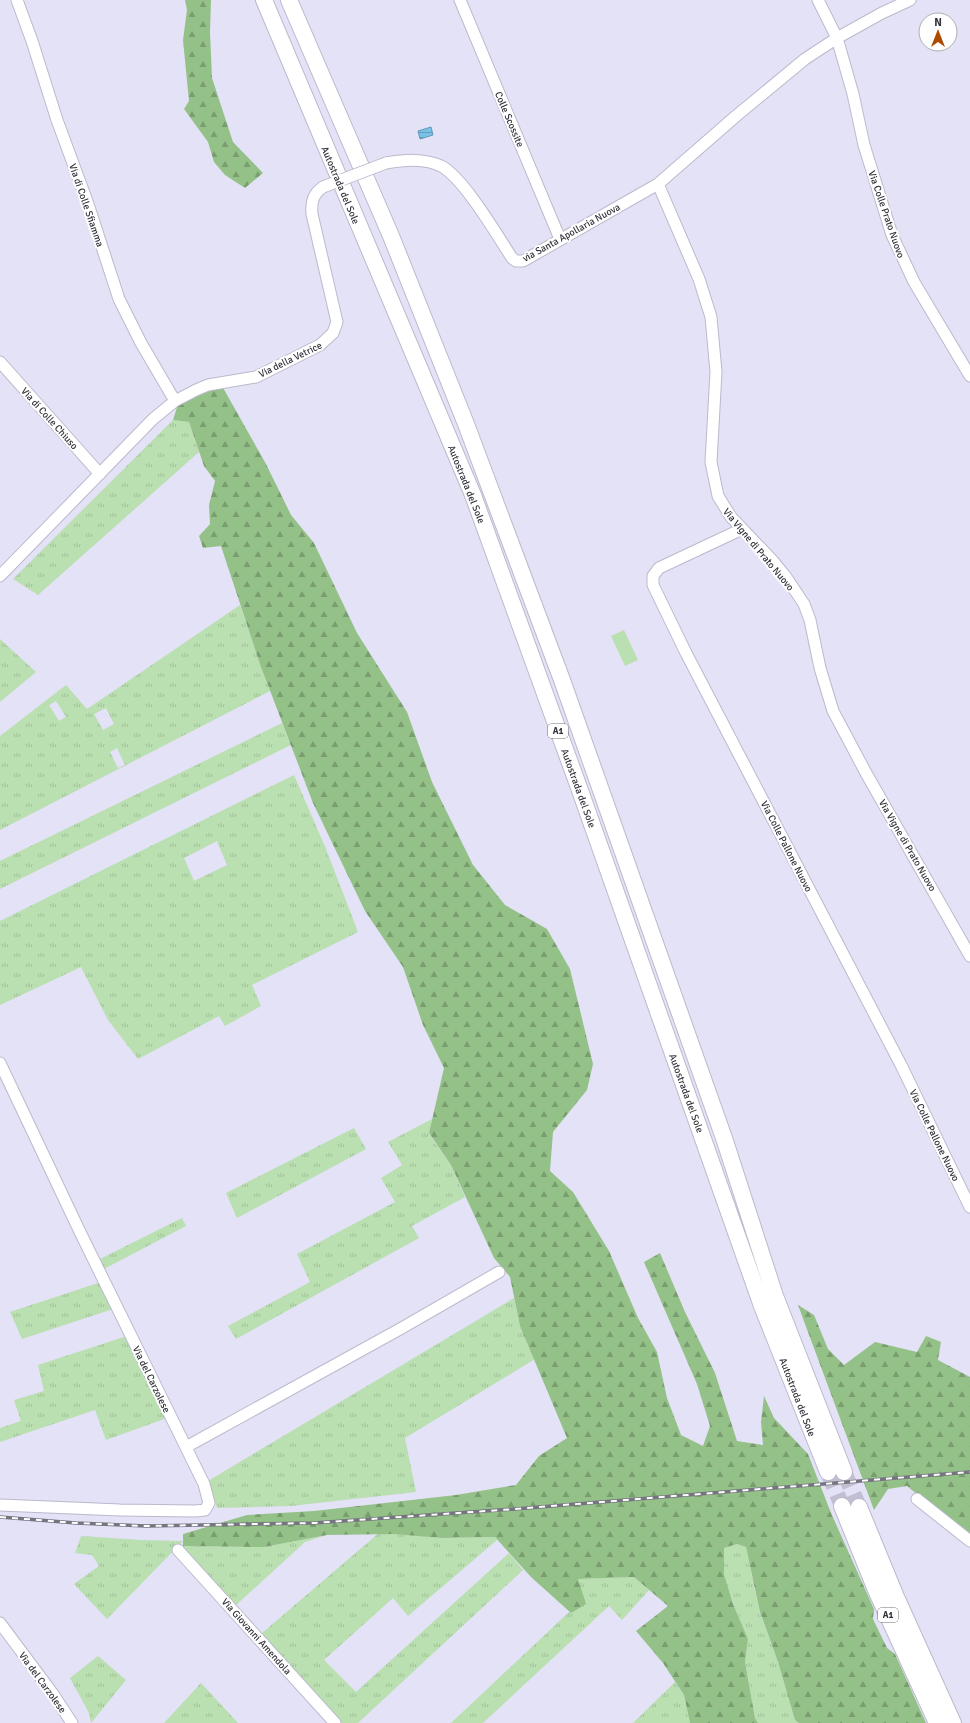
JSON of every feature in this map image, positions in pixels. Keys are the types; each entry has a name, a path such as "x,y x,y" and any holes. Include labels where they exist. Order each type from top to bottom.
{"highway":[{"name":"Autostrada del Sole","path":"264,0 473,495 762,1306 828,1472"},
{"name":"Autostrada del Sole","path":"289,0 391,236 469,431 567,695 725,1140 775,1296 844,1472"},
{"name":"A1","path":"842,1506 876,1590 937,1723"},
{"name":"A1","path":"859,1507 896,1597 953,1723"}],"street":[{"name":"Via di Colle Sfiamma","path":"17,0 32,41 57,120 88,204 119,299 141,342 175,401"},
{"name":"Colle Scossite","path":"460,0 560,238"},
{"name":"Via Colle Prato Nuovo","path":"818,0 837,38 853,94 864,145 892,236 914,282 970,376"},
{"name":"via Santa Apollaria Nuova","path":"333,333 337,322 312,214 313,198 316,192 323,187 386,163 418,161 437,165 446,169 456,179 483,213 512,258 516,261 524,260 560,238 658,184 736,116 805,59 837,38 882,13 910,0"},
{"name":"Via Vigne di Prato Nuovo","path":"658,184 699,279 711,317 716,372 711,462 718,496 726,511 772,560 804,604 810,620 820,668 833,711 866,773 970,956"},
{"name":"Via della Vetrice","path":"0,576 153,420 175,401 208,385 256,377 320,345 333,333"},
{"name":"Via di Colle Chiuso","path":"0,362 100,474"},
{"name":"Via Colle Pallone Nuovo","path":"742,529 659,568 653,576 653,585 686,653 901,1065 970,1207"},
{"name":"Via del Carzolese","path":"0,1063 83,1238 186,1447 208,1495 209,1505 203,1510 131,1511 0,1505"},
{"path":"186,1447 388,1336 499,1272"},
{"path":"918,1499 970,1541"},
{"name":"Via Giovanni Amendola","path":"178,1550 335,1723"},
{"name":"Via del Carzolese","path":"0,1623 53,1694 72,1723"}],"green space":[{"path":"185,0 211,0 210,32 212,78 233,142 263,173 245,188 225,175 214,162 208,142 184,109 189,101 183,40 187,10"},
{"path":"222,386 266,464 291,515 314,543 357,633 407,712 432,782 473,865 505,905 547,929 570,969 593,1064 587,1090 553,1132 550,1171 573,1192 609,1251 638,1318 657,1352 667,1398 681,1435 703,1446 710,1426 697,1384 644,1262 660,1253 685,1312 715,1373 737,1441 763,1445 761,1422 764,1396 774,1418 808,1454 831,1513 874,1609 873,1619 887,1648 895,1654 926,1723 799,1723 795,1720 778,1662 760,1612 746,1547 737,1544 724,1548 724,1574 733,1604 748,1639 745,1662 755,1718 758,1723 690,1723 684,1695 663,1663 636,1631 668,1606 634,1577 578,1579 586,1604 571,1613 531,1577 495,1537 442,1538 394,1534 327,1535 264,1547 183,1546 183,1534 247,1515 314,1511 456,1495 516,1485 539,1456 567,1438 520,1326 510,1277 494,1258 451,1165 429,1133 444,1068 423,1025 403,967 365,911 313,803 261,667 221,546 203,548 199,536 210,524 209,505 215,481 204,466 189,422 173,420 178,404"},
{"path":"173,420 189,422 199,452 38,595 13,579"},
{"path":"240,605 270,691 0,830 0,736 66,685 87,709","holes":["56,701 66,717 59,721 49,705","106,708 114,724 103,730 94,714","117,748 125,765 118,768 110,752"]},
{"path":"624,630 638,660 625,666 611,636"},
{"path":"0,639 36,672 0,702"},
{"path":"282,723 291,745 0,889 0,861"},
{"path":"294,775 326,849 358,932 252,985 261,1006 225,1026 219,1016 138,1059 108,1020 81,967 0,1005 0,921","holes":["217,841 227,865 194,881 184,858"]},
{"path":"432,1119 429,1134 451,1165 465,1197 412,1226 419,1238 236,1339 228,1326 310,1282 297,1254 395,1202 381,1178 402,1165 388,1142"},
{"path":"354,1128 366,1149 237,1218 226,1193"},
{"path":"182,1218 186,1226 104,1269 100,1259"},
{"path":"101,1282 113,1309 22,1339 10,1312"},
{"path":"514,1298 520,1326 535,1359 405,1438 416,1492 291,1506 217,1508 208,1481"},
{"path":"798,1305 814,1315 828,1349 844,1365 875,1342 917,1352 926,1336 941,1342 938,1360 970,1377 970,1538 907,1486 888,1489 874,1510"},
{"path":"127,1336 167,1418 106,1440 95,1410 0,1442 0,1428 21,1421 14,1400 44,1391 38,1365"},
{"path":"380,1532 442,1538 495,1537 497,1540 408,1616 393,1598 324,1660 356,1692 509,1553 523,1570 358,1723 341,1723 261,1634"},
{"path":"327,1535 305,1542 235,1606 183,1546 264,1547"},
{"path":"81,1536 183,1541 107,1619 74,1584 99,1566 92,1555 75,1553"},
{"path":"737,1544 746,1547 760,1613 778,1662 795,1720 799,1723 758,1723 755,1718 745,1662 748,1639 733,1604 724,1574 724,1548"},
{"path":"634,1577 649,1590 622,1620 609,1606 483,1723 451,1723 569,1612 571,1613 578,1579"},
{"path":"98,1656 126,1680 91,1723 89,1713 70,1678"},
{"path":"675,1682 684,1695 690,1723 633,1723"},
{"path":"201,1683 238,1723 164,1723"}],"water":[{"path":"431,127 433,135 420,139 418,131"}],"tunnel":[{"path":"828,1472 842,1506"},
{"path":"844,1472 859,1507"}],"railway":[{"path":"0,1517 76,1523 146,1526 314,1523 515,1509 970,1472"}]}
